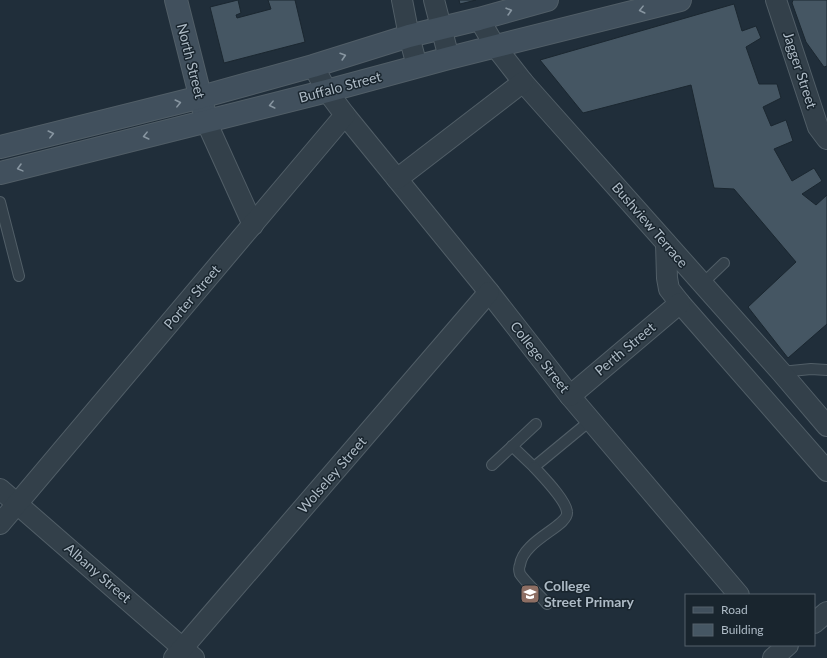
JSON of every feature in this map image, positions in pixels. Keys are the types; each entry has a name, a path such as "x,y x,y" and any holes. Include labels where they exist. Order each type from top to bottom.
{"main road":[{"name":"North Street","path":"176,0 206,121"},
{"name":"Buffalo Street","path":"0,147 201,97 313,66 409,36 479,19 547,0"},
{"name":"Buffalo Street","path":"0,173 680,0"}],"street":[{"path":"402,0 417,66"},
{"path":"434,0 449,58"},
{"name":"Jagger Street","path":"776,0 818,127 827,139"},
{"name":"Bushview Terrace","path":"479,19 495,46 523,82 781,372 827,426"},
{"path":"313,66 327,91 345,115"},
{"path":"397,179 523,82"},
{"name":"College Street","path":"345,115 489,292 570,396 739,594"},
{"name":"Porter Street","path":"0,524 345,115"},
{"path":"206,121 253,225"},
{"path":"666,243 667,278 669,289 827,471"},
{"name":"Wolseley Street","path":"184,654 489,292"},
{"name":"Perth Street","path":"570,396 680,303"},
{"name":"Albany Street","path":"0,489 18,503 184,654"},
{"path":"815,623 827,612"}],"lane":[{"path":"0,202 19,276"},
{"path":"702,284 724,263"},
{"path":"781,372 811,369 827,370"},
{"path":"534,467 591,420"},
{"path":"492,465 536,424"},
{"path":"512,446 534,467 563,501 568,512 565,519 530,546 521,558 520,573 547,604"}],"building":[{"path":"238,0 241,13 236,15 237,18 271,9 268,0 295,0 305,42 224,63 210,7"},
{"path":"459,0 476,0 460,4"},
{"path":"793,0 827,0 827,66 824,67 806,42 792,3"},
{"path":"734,4 742,31 756,26 761,38 746,47 759,84 777,84 781,98 763,107 771,126 786,120 793,141 774,149 792,181 814,168 822,181 802,194 816,205 827,195 827,324 788,358 748,307 796,262 734,189 714,188 691,85 583,113 540,60"}],"place":[{"name":"College Street Primary","path":"530,594"}]}
